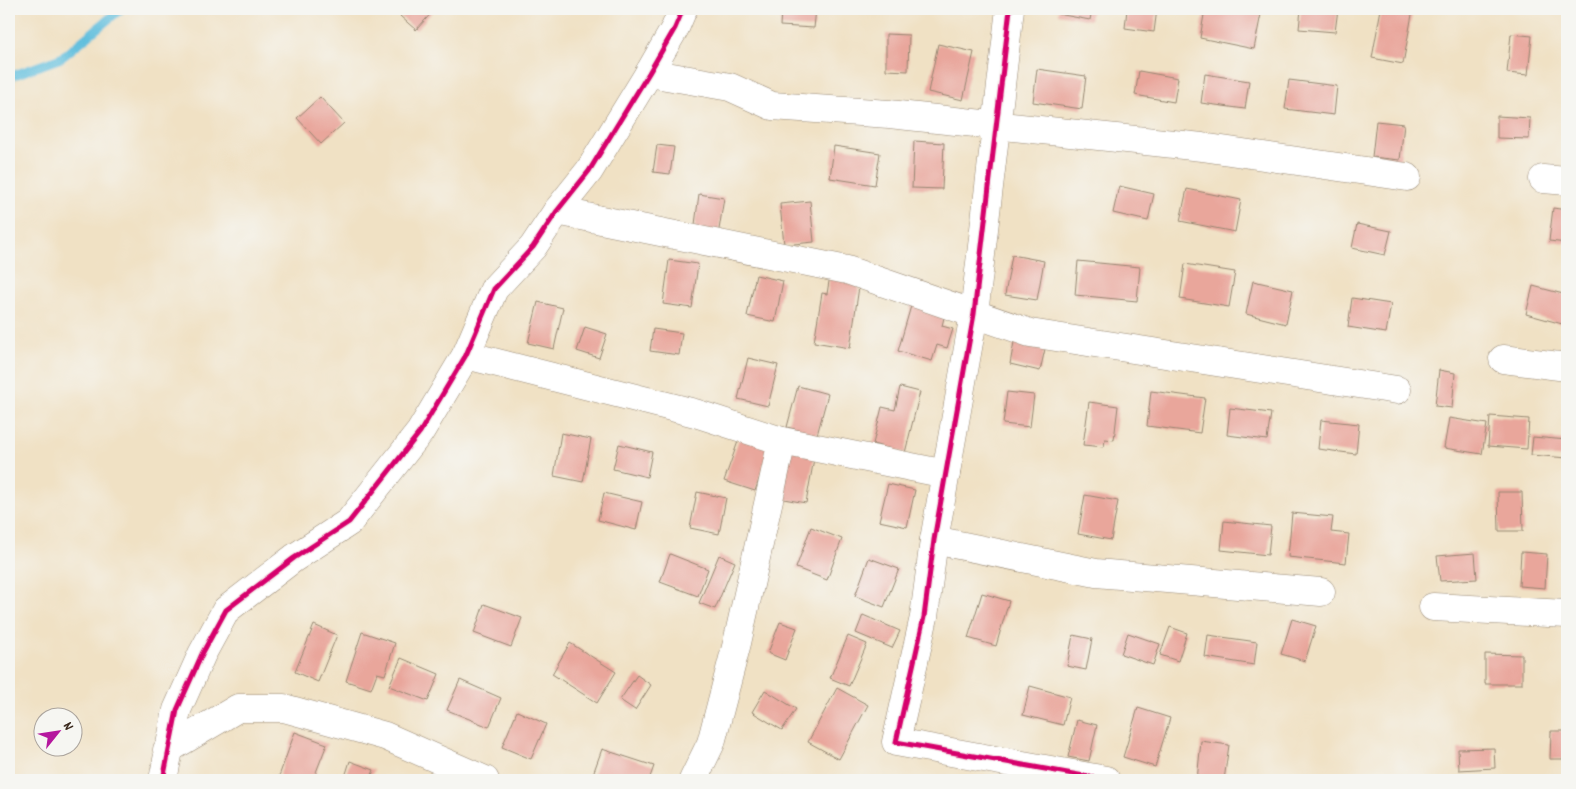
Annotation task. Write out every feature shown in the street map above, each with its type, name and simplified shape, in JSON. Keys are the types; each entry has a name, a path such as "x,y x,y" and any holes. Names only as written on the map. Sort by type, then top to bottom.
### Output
{"street":[{"path":"163,780 167,750 177,710 202,654 226,610 294,558 349,522 420,432 466,355 494,289 533,247 557,211 589,171 649,73 675,28 683,9"},
{"path":"1010,9 998,124 974,314 934,540 924,617 896,742 1106,780"},
{"path":"649,73 730,87 772,106 998,124 1202,147 1407,177"},
{"path":"557,211 847,270 1030,333 1397,390"},
{"path":"466,355 695,413 782,441 946,474"},
{"path":"1503,359 1567,367"},
{"path":"693,780 711,743 738,643 782,441"},
{"path":"934,540 1096,573 1320,592"},
{"path":"1433,607 1567,614"},
{"path":"167,750 238,708 284,708 385,736 485,780"}],"building":[{"path":"407,9 435,9 416,30 400,16"},
{"path":"781,9 816,9 814,28 780,26"},
{"path":"1059,9 1092,9 1090,20 1058,14"},
{"path":"1127,9 1157,9 1154,32 1125,28"},
{"path":"1205,9 1262,9 1254,49 1200,38"},
{"path":"1301,9 1338,9 1335,32 1299,29"},
{"path":"1381,9 1413,9 1403,64 1372,58"},
{"path":"886,34 909,35 908,71 886,70"},
{"path":"1511,34 1532,36 1528,75 1507,73"},
{"path":"938,44 974,52 963,100 928,92"},
{"path":"1037,69 1086,76 1082,109 1033,102"},
{"path":"1139,71 1178,78 1174,102 1135,95"},
{"path":"1205,74 1249,81 1245,109 1201,103"},
{"path":"1289,80 1337,86 1334,115 1285,109"},
{"path":"320,97 344,123 321,144 297,118"},
{"path":"1497,116 1530,118 1529,139 1497,138"},
{"path":"1376,121 1404,124 1400,160 1372,157"},
{"path":"914,141 944,143 942,189 912,188"},
{"path":"657,145 674,147 670,174 653,172"},
{"path":"834,146 880,153 875,185 830,178"},
{"path":"1119,186 1154,194 1148,221 1113,213"},
{"path":"1187,189 1241,200 1235,232 1180,221"},
{"path":"699,194 724,198 718,236 694,232"},
{"path":"810,201 814,242 784,245 780,204"},
{"path":"1553,208 1567,210 1567,243 1549,241"},
{"path":"1357,224 1391,231 1385,255 1352,248"},
{"path":"1012,255 1044,261 1037,300 1005,295"},
{"path":"669,260 698,264 692,308 663,304"},
{"path":"1078,261 1140,267 1137,301 1075,295"},
{"path":"1185,264 1235,272 1229,307 1180,299"},
{"path":"756,275 783,281 775,322 747,316"},
{"path":"830,275 860,280 850,348 814,342 822,293 827,294"},
{"path":"1253,281 1293,290 1286,324 1246,314"},
{"path":"1533,286 1567,295 1566,325 1526,314"},
{"path":"1352,298 1391,304 1386,333 1348,327"},
{"path":"913,299 946,309 942,326 953,329 947,348 937,345 932,361 898,351"},
{"path":"538,302 563,308 554,349 528,343"},
{"path":"585,327 607,334 599,358 577,351"},
{"path":"653,329 682,333 679,355 650,351"},
{"path":"1014,342 1045,349 1040,371 1010,364"},
{"path":"748,358 778,365 768,406 738,399"},
{"path":"1439,370 1455,373 1452,408 1435,406"},
{"path":"798,386 828,394 817,435 787,427"},
{"path":"900,387 920,392 905,453 873,444 882,407 895,410"},
{"path":"1151,391 1205,398 1200,433 1147,426"},
{"path":"1007,392 1034,395 1030,427 1003,424"},
{"path":"1089,402 1118,406 1114,440 1105,439 1104,447 1083,445"},
{"path":"1230,408 1271,413 1267,440 1227,435"},
{"path":"1490,416 1529,419 1527,449 1488,446"},
{"path":"1449,418 1487,424 1482,454 1444,448"},
{"path":"1321,420 1359,424 1356,454 1318,449"},
{"path":"561,433 591,439 583,482 554,476"},
{"path":"741,433 771,444 755,491 724,481"},
{"path":"1533,437 1567,440 1567,458 1531,455"},
{"path":"619,444 652,452 647,477 613,469"},
{"path":"788,448 815,453 806,503 778,498"},
{"path":"888,484 915,490 907,527 879,521"},
{"path":"697,492 726,498 719,534 690,528"},
{"path":"1498,492 1522,492 1523,531 1499,531"},
{"path":"604,493 642,502 636,530 598,520"},
{"path":"1085,495 1118,501 1111,540 1078,534"},
{"path":"1292,513 1333,517 1331,532 1349,534 1346,563 1288,557"},
{"path":"1224,521 1271,526 1268,555 1221,550"},
{"path":"811,527 842,539 827,580 796,568"},
{"path":"1521,552 1547,554 1545,588 1519,586"},
{"path":"1475,553 1477,579 1440,581 1437,556"},
{"path":"670,554 708,569 698,596 660,582"},
{"path":"719,555 735,562 715,609 699,603"},
{"path":"869,558 899,569 884,607 855,596"},
{"path":"982,593 1009,601 996,646 968,638"},
{"path":"484,604 522,618 511,647 474,633"},
{"path":"863,615 900,631 892,648 856,633"},
{"path":"1292,619 1316,626 1305,661 1281,654"},
{"path":"780,622 797,628 785,660 768,653"},
{"path":"314,625 337,635 318,682 295,672"},
{"path":"1170,627 1187,633 1178,661 1160,655"},
{"path":"362,632 395,643 385,675 377,673 371,689 346,681"},
{"path":"1128,633 1160,644 1153,665 1121,654"},
{"path":"1073,635 1092,639 1086,670 1067,666"},
{"path":"1208,635 1257,642 1254,665 1205,657"},
{"path":"848,636 867,644 849,686 830,678"},
{"path":"570,643 616,672 597,703 552,674"},
{"path":"1485,654 1522,655 1522,684 1485,684"},
{"path":"401,658 439,674 428,701 389,686"},
{"path":"637,675 651,685 635,710 620,700"},
{"path":"460,680 501,698 489,727 447,710"},
{"path":"1030,686 1070,697 1063,725 1023,715"},
{"path":"837,688 868,705 839,759 808,742"},
{"path":"765,690 796,709 782,730 752,712"},
{"path":"1138,708 1170,718 1155,767 1123,757"},
{"path":"517,711 546,724 531,759 502,747"},
{"path":"1077,720 1097,725 1089,761 1068,757"},
{"path":"1551,731 1567,731 1567,759 1550,759"},
{"path":"295,732 327,744 313,780 278,779"},
{"path":"1201,741 1229,745 1224,780 1197,780"},
{"path":"1494,748 1495,768 1459,770 1458,749"},
{"path":"602,749 654,766 649,780 612,780 593,774"},
{"path":"350,761 374,770 370,780 344,780"}],"waterway":[{"path":"9,77 61,58 121,9"}],"cycle path":[{"path":"163,780 177,710 202,654 226,610 294,558 349,522 420,432 466,355 494,289 533,247 557,211 589,171 649,73 675,28 683,9"},
{"path":"1010,9 974,314 934,540 924,617 896,742 1106,780"}]}
